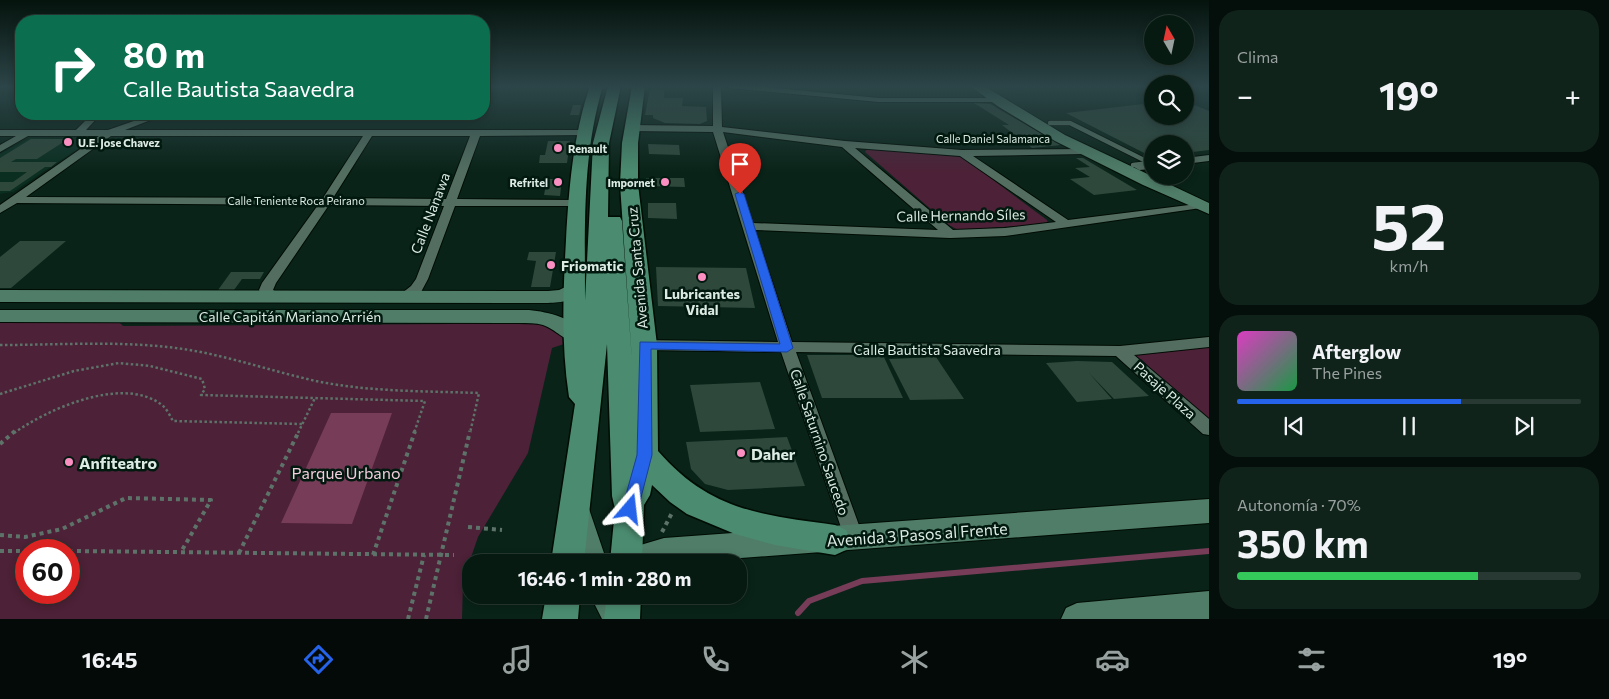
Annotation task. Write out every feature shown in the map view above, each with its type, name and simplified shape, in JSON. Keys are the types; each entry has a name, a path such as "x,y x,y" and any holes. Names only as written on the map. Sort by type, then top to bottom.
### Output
{"main road":[{"path":"586,417 575,358 574,290 577,203 583,133 589,115"},
{"path":"568,554 595,354 601,143 608,115"},
{"name":"Avenida Santa Cruz","path":"616,115 613,143 612,219 625,428 627,496 630,509"},
{"name":"Avenida Santa Cruz","path":"627,554 630,509 644,455 645,345 629,184 634,115"},
{"path":"1028,115 1084,151 1206,205"},
{"path":"1043,124 1144,165"},
{"path":"577,203 600,180"},
{"path":"612,219 629,184"},
{"path":"1173,185 1206,205"},
{"name":"Calle Capitán Mariano Arrién","path":"0,316 499,307 564,296 574,290"},
{"name":"Calle Capitán Mariano Arrién","path":"0,296 404,297 499,307 546,318 563,325 575,336"},
{"path":"625,428 644,455 682,494 716,513 782,532 844,540"},
{"path":"575,499 590,554"},
{"name":"Avenida 3 Pasos al Frente","path":"654,554 664,551 844,540 1209,511"},
{"path":"560,619 562,604"},
{"path":"566,619 574,604"},
{"path":"611,604 621,619"},
{"path":"621,619 623,604"},
{"path":"1093,618 1155,615 1209,606"}],"street":[{"name":"Calle Saturnino Saucedo","path":"717,115 718,129 787,348 844,540"},
{"path":"78,133 91,120"},
{"path":"0,210 109,133 145,120"},
{"name":"Calle Daniel Salamanca","path":"632,128 718,129 845,144 962,153 1084,151"},
{"path":"0,133 583,133"},
{"path":"0,149 26,133"},
{"path":"275,296 269,295 266,290 269,283 327,200 369,133"},
{"name":"Calle Nanawa","path":"404,297 411,294 419,284 476,133"},
{"path":"845,144 950,234"},
{"path":"962,153 1067,224"},
{"path":"1194,160 1209,158"},
{"name":"Calle Teniente Roca Peirano","path":"14,200 327,200 451,203 577,203"},
{"name":"Calle Hernando Síles","path":"749,226 950,234 1005,232 1206,205"},
{"name":"Calle Bautista Saavedra","path":"645,345 1120,351 1209,342"},
{"name":"Pasaje Plaza","path":"1120,351 1209,429"}],"path":[{"path":"0,345 128,344 169,347 256,364 316,381 368,388 479,393 426,619"},
{"path":"0,394 86,369 119,363 146,366 202,379 205,389 202,395 425,401 372,554"},
{"path":"0,444 8,436 65,405 96,396 121,393 143,396 163,406 173,421 302,424"},
{"path":"239,553 316,398"},
{"path":"0,535 25,537 62,528 126,498 211,500 180,552"},
{"path":"468,527 502,530"},
{"path":"0,551 15,551"},
{"path":"80,551 454,555"},
{"path":"408,619 424,555"}],"shaded area":[{"path":"30,138 91,140 13,192 0,194 0,154"},
{"path":"331,413 392,413 352,524 281,523"}],"green space":[{"path":"867,149 961,156 1047,220 1048,224 958,230 949,225 865,152"},
{"name":"Parque Urbano","path":"470,319 541,321 564,335 564,344 552,348 528,453 478,537 472,554 462,554 462,619 0,619 0,322 118,321 123,326 450,324"},
{"path":"1209,346 1209,423 1132,354"}],"building":[{"path":"645,115 707,115 707,121 700,124 665,123 653,118 653,115"},
{"path":"993,115 1009,115 1061,145 1032,148 1002,125 1009,125"},
{"path":"1070,115 1144,115 1144,125 1194,125 1194,115 1209,115 1209,150 1194,152 1194,135 1144,135 1144,153"},
{"path":"31,139 68,139 37,159 16,159 11,162 57,162 51,167 45,167 10,191 0,191 0,182 13,182 27,172 0,172 0,158"},
{"path":"548,141 570,141 567,163 539,163 540,155 545,155"},
{"path":"648,144 679,145 680,155 649,154"},
{"path":"1076,158 1083,158 1137,190 1094,195 1070,179 1090,177 1075,168 1090,167"},
{"name":"Impornet","path":"646,178 684,178 685,187 646,186"},
{"path":"547,179 562,179 560,196 544,195"},
{"path":"648,203 676,203 677,219 648,218"},
{"path":"20,241 66,241 11,288 0,288 0,257"},
{"path":"529,252 556,252 550,287 531,287 536,261 527,260"},
{"path":"656,267 746,268 755,308 658,306"},
{"path":"231,272 264,272 260,279 242,279 234,290 218,290"},
{"path":"807,355 883,355 903,398 822,398"},
{"path":"936,357 964,399 910,400 889,359"},
{"path":"1077,361 1112,362 1149,396 1114,399 1089,373 1112,399 1077,402 1046,363"},
{"path":"760,382 775,429 700,432 690,385"},
{"name":"Daher","path":"787,437 805,486 728,490 705,484 691,469 686,442"}],"waterway":[{"path":"798,613 809,601 862,581 1209,551"}],"place":[{"name":"U.E. Jose Chavez","path":"68,142"},
{"name":"Renault","path":"558,148"},
{"name":"Refritel","path":"558,182"},
{"name":"Impornet","path":"665,182"},
{"name":"Friomatic","path":"551,265"},
{"name":"Lubricantes Vidal","path":"702,277"},
{"name":"Daher","path":"741,453"},
{"name":"Anfiteatro","path":"69,462"}],"route":[{"path":"630,509 644,455 645,345 787,348 740,194"}]}
